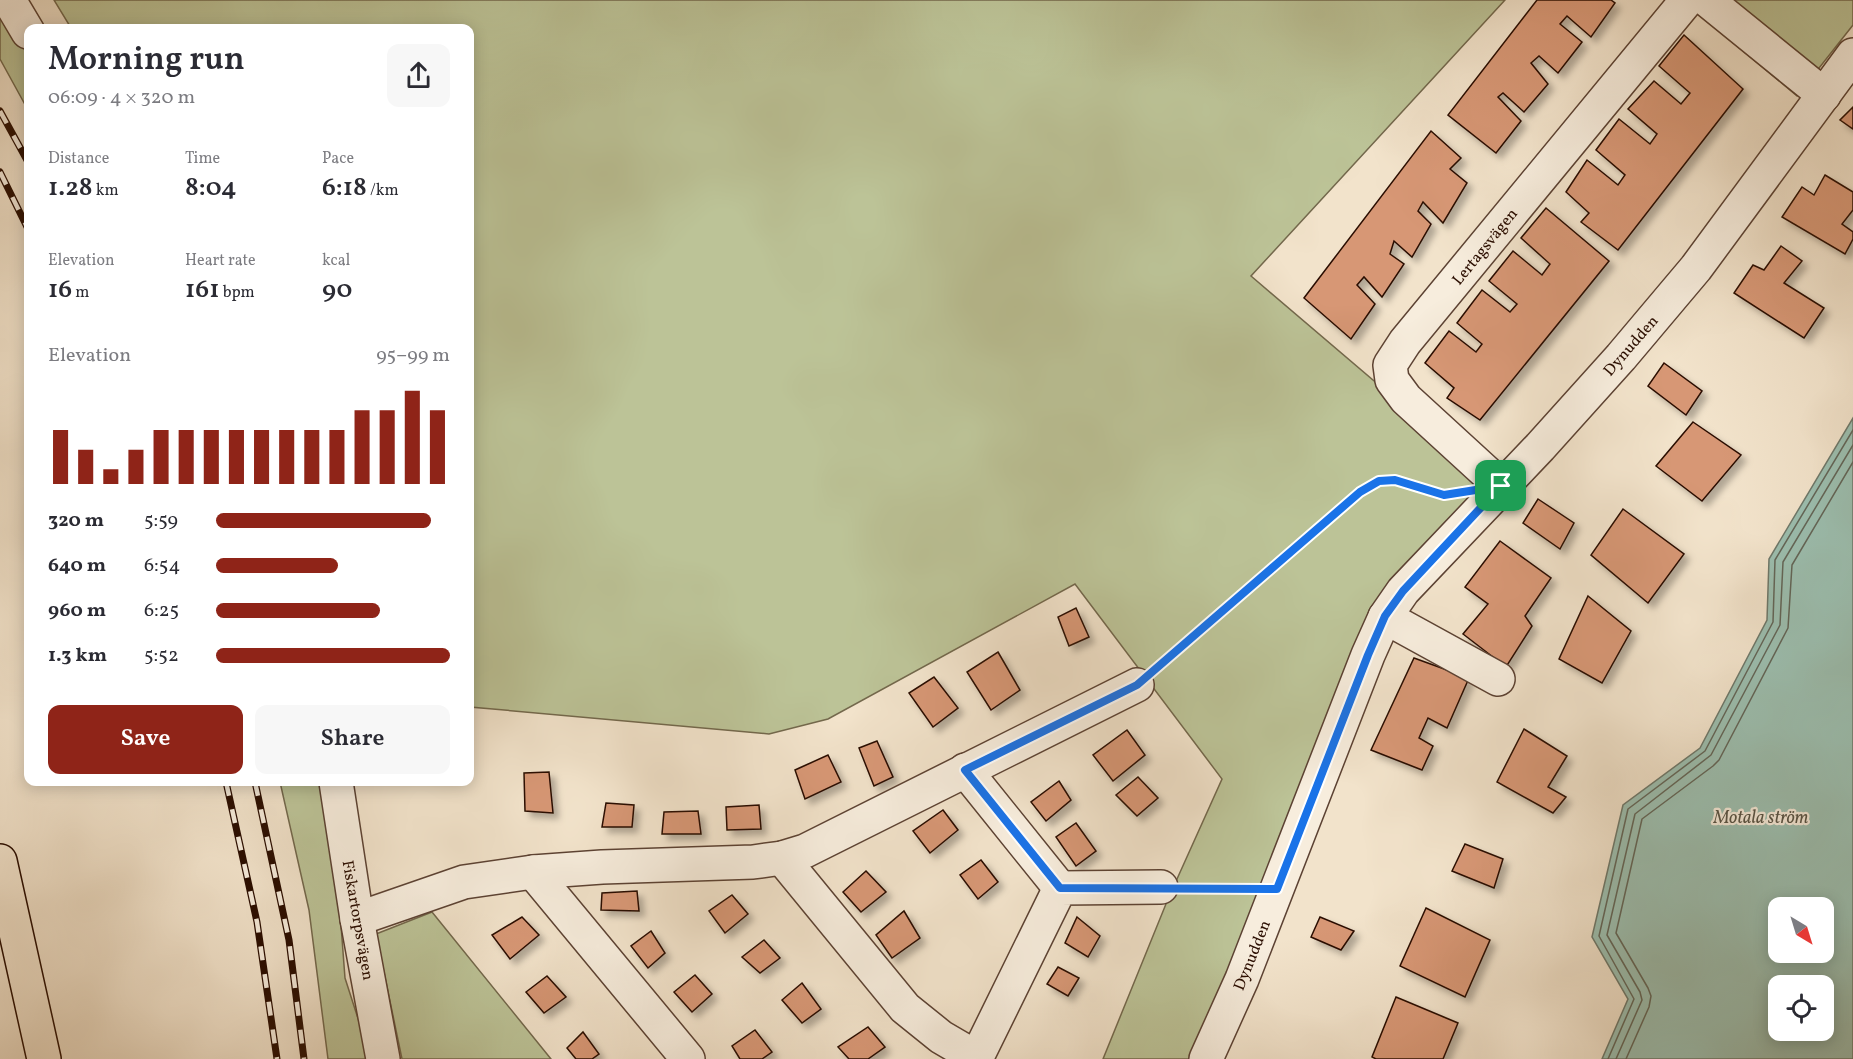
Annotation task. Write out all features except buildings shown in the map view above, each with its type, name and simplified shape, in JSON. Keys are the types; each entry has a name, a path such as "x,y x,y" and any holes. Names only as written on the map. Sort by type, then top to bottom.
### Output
{"highway":[{"path":"0,861 44,1059"}],"street":[{"path":"9,0 24,25"},
{"name":"Lertagsvägen","path":"1501,486 1406,399 1392,380 1390,365 1405,342 1687,0"},
{"path":"1707,0 1824,95"},
{"name":"Dynudden","path":"1206,1059 1242,979 1385,616 1403,591 1540,447 1621,357 1696,268 1853,55"},
{"path":"1385,616 1498,679"},
{"path":"357,919 464,882 533,872 602,867 753,862 782,858 805,850 1137,685"},
{"path":"965,770 1060,888"},
{"name":"Fiskartorpsvägen","path":"337,786 357,919 383,1059"},
{"path":"782,858 905,1008 940,1037 977,1059 1060,888"},
{"path":"533,872 688,1059"},
{"path":"1060,888 1161,887"}],"path":[{"path":"1137,685 1360,492 1379,481 1395,480 1444,495 1501,486"},
{"path":"1161,887 1277,889"}],"shaded area":[{"path":"54,0 1505,0 1251,276 1495,484 1381,613 1206,1059 1103,1059 1168,899 1222,779 1075,584 828,719 769,734 474,707 474,24 69,24"},
{"path":"1682,0 1853,0 1853,25 1797,96"},
{"path":"0,6 24,47 24,103 0,59"},
{"path":"281,786 323,786 336,859 345,978 371,1059 328,1059 309,910"},
{"path":"432,912 551,1059 402,1059 376,934"}],"water":[{"name":"Motala ström","path":"1853,418 1853,1059 1602,1059 1628,999 1592,937 1623,805 1700,748 1767,620 1769,559"}],"railway":[{"path":"0,111 24,155"},
{"path":"0,172 24,221"},
{"path":"227,786 257,922 277,1059"},
{"path":"256,786 289,940 304,1059"}],"route":[{"path":"1395,480 1444,495 1501,486 1403,591 1385,616 1277,889 1060,888 965,770 1137,685 1360,492 1379,481 1395,480"}]}
